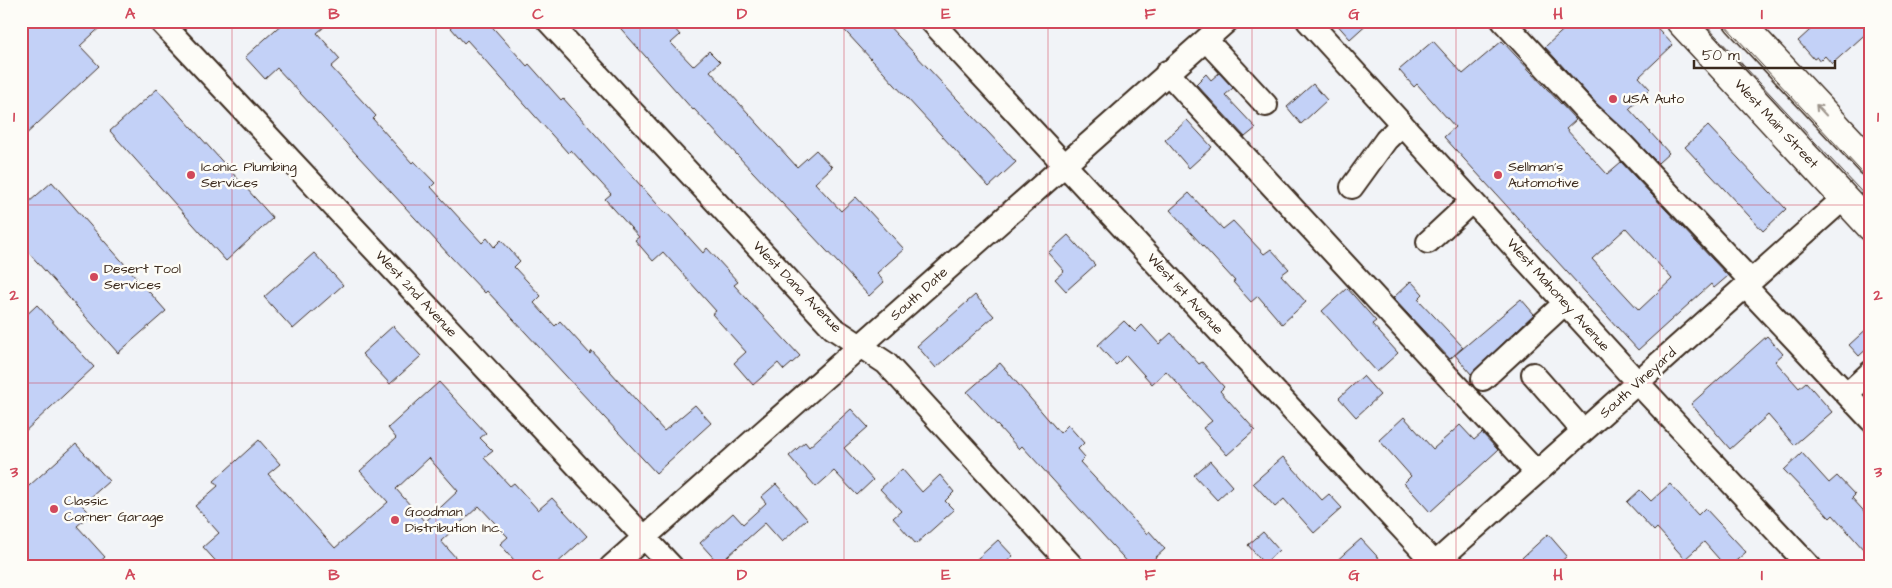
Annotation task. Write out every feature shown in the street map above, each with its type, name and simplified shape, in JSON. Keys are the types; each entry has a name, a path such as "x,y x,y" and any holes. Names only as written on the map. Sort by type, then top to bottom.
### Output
{"main road":[{"name":"West Main Street","path":"1680,21 1871,228"},
{"path":"1738,21 1871,164"}],"street":[{"name":"West 2nd Avenue","path":"160,21 672,567"},
{"name":"West Dana Avenue","path":"548,21 833,328 859,347 886,363 1073,567"},
{"name":"West 1st Avenue","path":"931,21 1435,566"},
{"name":"South Date","path":"611,567 1065,165 1167,72 1227,21"},
{"name":"West Mahoney Avenue","path":"1308,21 1638,383 1810,567"},
{"path":"1503,21 1587,112 1622,144 1847,394 1870,417"},
{"path":"1206,40 1266,105"},
{"path":"1167,72 1536,472"},
{"path":"1352,187 1386,140 1402,124"},
{"name":"South Vineyard","path":"1435,566 1536,472 1844,198"},
{"path":"1428,242 1472,201"},
{"path":"1483,379 1565,303"},
{"path":"1847,394 1871,372"},
{"path":"1533,374 1583,431"}],"building":[{"path":"21,21 107,21 80,46 99,66 21,139"},
{"path":"285,21 331,21 317,33 340,59 331,67 376,116 373,119 412,163 414,161 435,183 431,187 482,243 487,238 494,247 501,240 520,261 514,267 541,296 534,303 555,326 560,321 590,354 592,351 664,431 695,405 711,423 656,473 487,291 485,293 450,256 277,68 265,79 245,57"},
{"path":"445,21 487,21 527,66 529,64 561,100 563,98 703,253 707,248 738,282 734,285 800,356 784,370 778,363 753,385 734,363 746,352 712,314 716,311 663,252 653,261 635,240 639,237 605,199 611,194 571,150 568,153 467,40 464,43"},
{"path":"614,21 668,21 680,35 671,43 693,66 709,51 720,62 710,71 797,167 816,150 832,167 815,183 841,211 856,197 904,249 877,273 884,282 869,296 693,110"},
{"path":"836,21 884,21 1016,162 989,187"},
{"path":"1334,21 1370,21 1350,39"},
{"name":"USA Auto","path":"1573,21 1651,21 1673,45 1639,77 1650,89 1629,109 1669,153 1658,163 1596,103 1545,47"},
{"path":"1820,21 1871,21 1871,29 1832,64 1825,56 1820,61 1817,57 1814,59 1798,41"},
{"path":"1433,41 1463,74 1502,41 1576,120 1566,129 1607,174 1621,162 1728,276 1714,288 1711,284 1638,350 1444,137 1455,127 1417,84 1414,87 1399,70","holes":["1626,228 1672,279 1639,310 1592,259"]},
{"path":"1219,73 1233,88 1225,95 1256,128 1245,137 1196,84 1206,74 1211,80"},
{"path":"1313,84 1327,100 1301,124 1287,107"},
{"name":"Iconic Plumbing Services","path":"157,89 273,218 226,261 110,131"},
{"path":"1187,120 1212,147 1189,168 1165,140"},
{"path":"1708,126 1786,209 1763,231 1685,147"},
{"name":"Desert Tool Services","path":"52,182 166,311 118,353 21,244 21,209"},
{"path":"1189,193 1223,229 1233,221 1264,254 1271,249 1289,269 1281,275 1306,302 1282,324 1258,296 1251,302 1233,282 1235,281 1170,210"},
{"path":"1068,235 1095,265 1066,291 1055,279 1064,271 1048,253"},
{"path":"314,253 343,285 293,329 264,297"},
{"path":"1411,281 1423,294 1418,299 1463,347 1450,359 1393,298"},
{"path":"1347,288 1376,321 1372,324 1398,353 1377,372 1322,311"},
{"path":"975,295 994,316 936,368 917,346"},
{"path":"1521,299 1534,314 1471,374 1455,355"},
{"path":"37,305 94,367 21,435 21,320"},
{"path":"1124,321 1135,332 1142,325 1159,344 1171,333 1199,364 1202,362 1224,387 1220,391 1255,430 1227,455 1203,428 1212,421 1166,371 1152,384 1126,355 1116,365 1098,345"},
{"path":"1871,325 1871,345 1859,356 1849,345"},
{"path":"393,326 421,356 390,384 362,354"},
{"path":"1767,336 1783,354 1775,361 1799,388 1806,382 1832,412 1794,445 1768,415 1730,449 1691,404"},
{"path":"1000,363 1060,433 1068,425 1084,443 1078,449 1085,457 1080,462 1147,534 1149,531 1165,549 1145,567 1132,567 1022,446 1019,449 967,392"},
{"path":"1363,376 1380,395 1356,417 1339,398"},
{"path":"439,382 486,433 480,438 493,451 484,458 510,486 514,483 538,510 552,498 587,536 553,567 520,567 500,544 508,537 479,506 441,541 464,567 221,567 203,547 219,533 195,506 218,486 214,481 259,440 280,464 268,474 335,548 388,502 360,471 396,438 388,428","holes":["429,458 458,491 425,522 396,489"]},
{"path":"851,409 868,427 844,448 873,480 857,495 834,471 816,487 789,456 805,442 809,447"},
{"path":"1404,417 1433,449 1460,425 1474,440 1482,433 1498,450 1430,512 1404,483 1411,476 1379,440"},
{"name":"Classic Corner Garage","path":"76,444 109,481 82,505 91,514 77,526 105,557 94,567 21,567 21,493"},
{"path":"1802,453 1829,483 1837,476 1855,495 1852,498 1871,519 1871,558 1833,515 1830,518 1784,470"},
{"path":"1283,457 1322,500 1329,494 1342,508 1314,533 1284,499 1275,507 1253,483"},
{"path":"1210,461 1232,486 1217,500 1194,475"},
{"path":"902,469 922,492 940,475 954,492 945,501 954,510 916,544 893,518 901,511 880,489"},
{"path":"776,484 807,519 782,542 765,523 719,564 700,543 733,513 743,524 766,503 761,497"},
{"path":"1670,484 1698,515 1705,508 1746,552 1729,567 1726,567 1704,542 1685,559 1657,528 1654,531 1627,502 1640,490 1651,501"},
{"path":"1263,532 1279,550 1264,564 1248,545"},
{"path":"1548,534 1567,556 1555,567 1512,567"},
{"path":"1361,539 1387,567 1330,567 1345,553"},
{"path":"998,540 1013,556 1001,567 968,567"}],"tram line":[{"path":"1702,21 1871,202"},
{"path":"1721,21 1871,182"}],"place":[{"name":"USA Auto","path":"1613,99"},
{"name":"Iconic Plumbing Services","path":"191,175"},
{"name":"Sellman's Automotive","path":"1498,175"},
{"name":"Desert Tool Services","path":"94,277"},
{"name":"Classic Corner Garage","path":"54,509"},
{"name":"Goodman Distribution Inc.","path":"395,520"}]}
